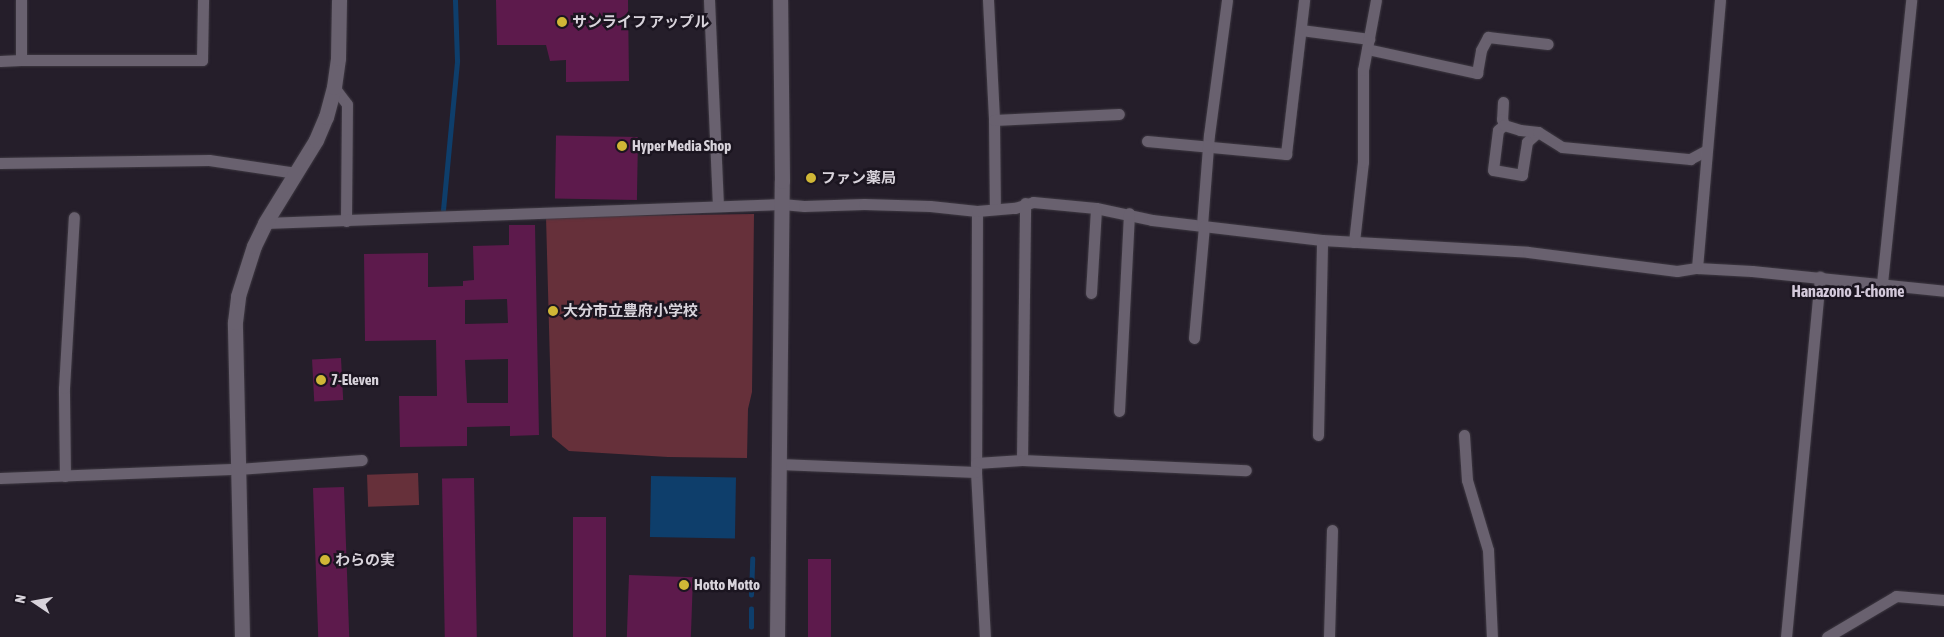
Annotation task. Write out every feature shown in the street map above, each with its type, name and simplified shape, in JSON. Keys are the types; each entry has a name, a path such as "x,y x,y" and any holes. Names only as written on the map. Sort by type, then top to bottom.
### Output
{"street":[{"path":"21,0 21,60"},
{"path":"0,60 202,60 203,0"},
{"path":"242,637 235,322 245,274 265,223 316,140 334,87 339,49 339,0"},
{"path":"709,0 718,206"},
{"path":"777,637 782,204 780,0"},
{"path":"988,0 994,120 995,209"},
{"path":"1194,338 1209,148 1227,0"},
{"path":"1147,141 1286,154 1304,0"},
{"path":"1354,242 1363,162 1362,86 1376,0"},
{"path":"1697,268 1720,0"},
{"path":"1882,283 1911,0"},
{"path":"1301,30 1368,44 1477,73 1482,50 1488,37 1548,44"},
{"path":"334,87 347,104 346,221"},
{"path":"1503,102 1502,119 1504,124"},
{"path":"994,120 1119,114"},
{"path":"1504,124 1520,130 1538,132 1562,147 1690,159 1707,150"},
{"path":"1504,124 1498,130 1493,170 1522,175 1527,142 1538,132"},
{"path":"0,163 210,160 296,173"},
{"path":"265,223 782,204 804,206 864,204 977,210 1015,208 1025,203 1096,208 1129,213 1152,220 1322,240 1528,252 1677,271 1697,268 1882,283 1944,291"},
{"path":"1022,460 1025,203"},
{"path":"1091,293 1096,208"},
{"path":"977,210 976,468 985,637"},
{"path":"1119,411 1129,213"},
{"path":"65,476 64,388 74,217"},
{"path":"1318,435 1322,240"},
{"path":"1786,637 1820,278"},
{"path":"1464,435 1467,480 1488,550 1492,637"},
{"path":"0,478 238,469 362,460"},
{"path":"779,464 976,468 1022,460 1246,470"},
{"path":"1329,637 1332,530"},
{"path":"1827,637 1896,596 1944,600"}],"shaded area":[{"path":"754,214 752,392 748,409 747,458 668,457 569,451 552,437 546,217"},
{"path":"418,473 419,505 368,507 367,475"}],"water":[{"path":"651,476 736,477 735,538 650,537"}],"building":[{"name":"サンライフ アップル","path":"496,0 628,0 629,81 566,82 566,60 550,61 546,45 497,45"},
{"path":"556,136 638,137 637,200 555,199"},
{"path":"509,225 535,225 539,435 510,436 510,426 467,427 467,446 400,447 399,396 437,396 436,340 365,341 364,254 428,253 428,287 463,286 463,281 474,280 473,246 509,245","holes":["507,299 508,323 465,324 465,300","508,359 508,403 467,403 465,360"]},
{"path":"341,358 343,400 314,401 312,360"},
{"path":"474,478 477,637 445,637 442,479"},
{"path":"344,487 349,637 318,637 313,488"},
{"path":"573,517 606,517 606,637 573,637"},
{"path":"808,559 831,559 831,637 808,637"},
{"path":"629,575 693,577 691,637 627,637"}],"waterway":[{"path":"443,210 457,61 455,0"},
{"path":"751,595 752,559"},
{"path":"751,609 751,627"}],"place":[{"name":"サンライフ アップル","path":"562,22"},
{"name":"Hyper Media Shop","path":"622,146"},
{"name":"ファン薬局","path":"811,178"},
{"name":"大分市立豊府小学校","path":"553,311"},
{"name":"7-Eleven","path":"321,380"},
{"name":"わらの実","path":"325,560"},
{"name":"Hotto Motto","path":"684,585"}],"district":[{"name":"Hanazono 1-chome","path":"1848,291"}]}
